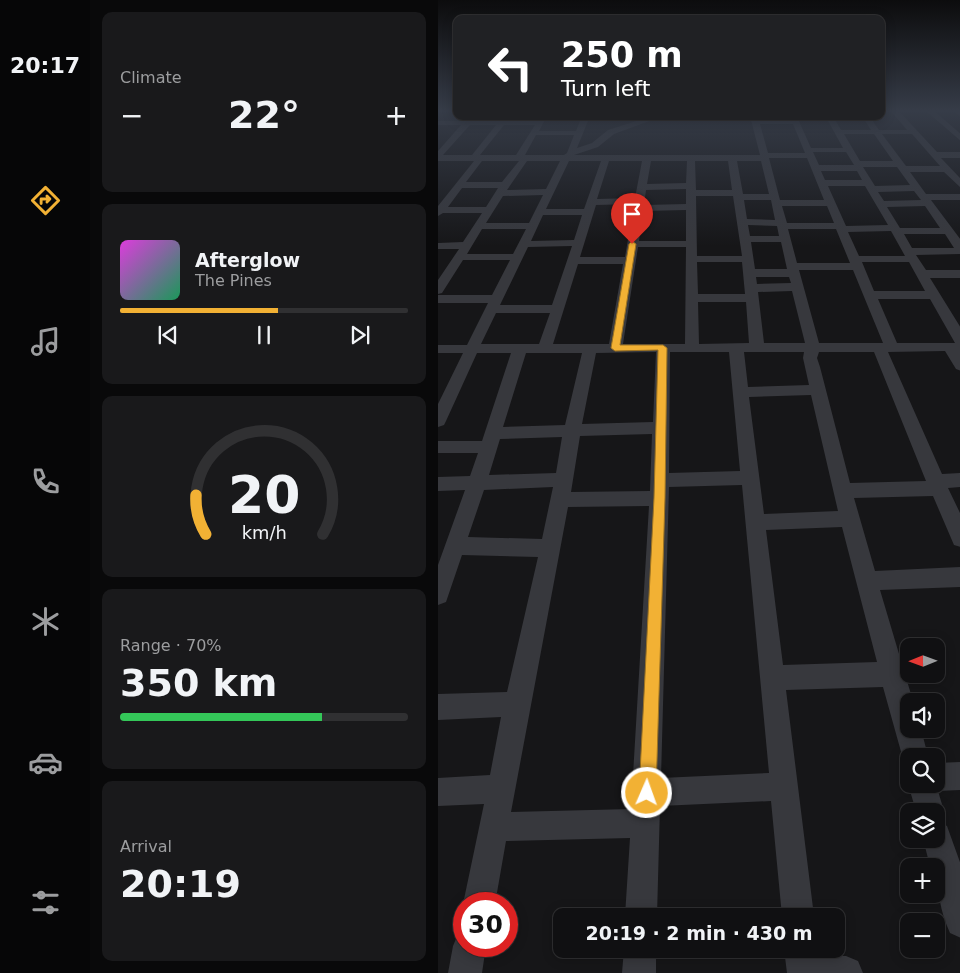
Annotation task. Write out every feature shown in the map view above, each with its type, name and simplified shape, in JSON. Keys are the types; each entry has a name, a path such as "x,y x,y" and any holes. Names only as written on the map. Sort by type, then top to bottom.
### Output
{"street":[{"path":"438,157 732,158 773,155"},
{"path":"811,155 836,220 870,295 886,347 937,485 960,539"},
{"path":"848,155 901,166 946,169"},
{"path":"816,168 852,156 876,155"},
{"path":"748,273 793,270 960,250 893,155"},
{"path":"935,155 960,185"},
{"path":"438,422 549,192 569,156"},
{"path":"852,156 933,295 957,345 960,366"},
{"path":"545,348 606,157"},
{"path":"615,348 647,157"},
{"path":"764,157 775,200 783,219 785,239 813,347 810,358 812,367 850,519 913,748"},
{"path":"439,212 477,158"},
{"path":"438,290 522,158"},
{"path":"691,158 692,347"},
{"path":"732,158 748,259 750,293 740,392 797,908"},
{"path":"822,184 916,188"},
{"path":"643,187 691,190 775,200 830,203"},
{"path":"438,192 457,188 549,192"},
{"path":"881,204 960,197"},
{"path":"540,212 639,205 691,207"},
{"path":"439,212 489,210"},
{"path":"742,222 783,219 836,220 889,217"},
{"path":"836,220 895,230 960,229"},
{"path":"479,226 533,226"},
{"path":"745,239 785,239"},
{"path":"524,244 579,243"},
{"path":"632,244 690,244"},
{"path":"438,246 466,245"},
{"path":"459,257 517,257"},
{"path":"692,259 748,259"},
{"path":"574,261 629,260"},
{"path":"920,274 960,274"},
{"path":"692,298 797,287"},
{"path":"870,295 933,295"},
{"path":"438,299 557,309"},
{"path":"438,349 957,345"},
{"path":"438,594 477,483 520,348"},
{"path":"481,892 517,704 590,348"},
{"path":"641,908 660,489 663,348"},
{"path":"740,392 818,390"},
{"path":"438,447 572,431 661,428"},
{"path":"438,484 477,483 562,490 660,489 749,478"},
{"path":"843,491 937,485 960,480"},
{"path":"754,522 850,519"},
{"path":"455,546 550,548"},
{"path":"866,581 960,577"},
{"path":"772,678 892,674"},
{"path":"438,707 517,704"},
{"path":"945,777 960,776"},
{"path":"647,793 785,786"},
{"path":"438,792 502,789"},
{"path":"494,827 644,823"},
{"path":"940,848 960,922"},
{"path":"465,973 468,957"},
{"path":"639,973 640,958"},
{"path":"802,958 804,973 846,973"}],"route":[{"path":"632,244 615,348 663,348 647,793"}]}
